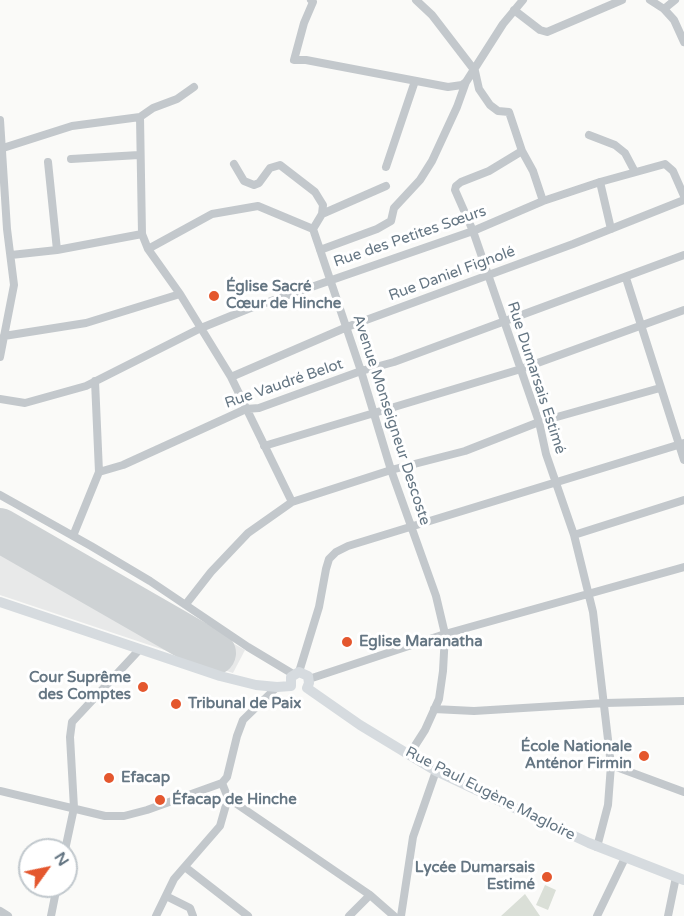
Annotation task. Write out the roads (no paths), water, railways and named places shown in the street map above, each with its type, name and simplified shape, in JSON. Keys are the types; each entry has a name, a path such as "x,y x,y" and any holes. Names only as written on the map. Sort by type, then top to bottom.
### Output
{"main road":[{"path":"0,602 256,685 277,687 294,677 300,691 308,683"},
{"name":"Rue Paul Eugène Magloire","path":"294,677 306,674 308,683 360,725 436,771 597,847 680,879"}],"street":[{"path":"313,0 294,60 306,60 448,87 462,85 466,82"},
{"path":"416,0 432,15 475,70 479,89 490,105 498,111 509,112 543,201"},
{"path":"320,250 377,229 391,221 394,208 420,180 432,161 466,82 503,24 523,0"},
{"path":"514,10 540,30 547,32 622,0"},
{"path":"650,0 664,9 674,20 684,42"},
{"path":"664,9 675,0"},
{"path":"386,167 415,81"},
{"path":"2,148 72,126 140,117 153,108 177,99 194,87"},
{"path":"140,117 142,234 148,249 180,294 231,377 292,502"},
{"path":"0,120 4,228 11,256 14,285 0,357"},
{"path":"589,135 615,145 625,153 635,172"},
{"name":"Rue Dumarsais Estimé","path":"522,151 489,171 461,182 455,190 472,231 539,422 546,454 574,535 589,594 598,638 611,765 608,805 597,847"},
{"path":"70,159 139,155"},
{"path":"48,162 57,250"},
{"path":"148,249 212,214 258,206 312,229 322,214 323,205 320,197 280,165 270,168 254,186 244,181 234,164"},
{"name":"Rue des Petites Sœurs","path":"0,399 25,403 75,390 201,328 331,279 472,231 543,201 600,182 665,164 674,171 684,198"},
{"path":"600,182 611,229"},
{"path":"322,214 386,186"},
{"name":"Rue Daniel Fignolé","path":"231,377 347,327 611,229 684,198"},
{"name":"Avenue Monseigneur Descoste","path":"312,229 362,371 391,470 436,596 445,634 439,699 425,730 409,755"},
{"path":"0,261 11,256 142,234"},
{"name":"Rue Vaudré Belot","path":"99,472 123,465 246,409 259,408 505,323 684,255"},
{"path":"626,278 660,388 682,444 684,460"},
{"path":"4,336 86,323 180,294"},
{"path":"264,446 521,369 684,310"},
{"path":"73,536 99,472 95,381"},
{"path":"186,604 211,572 248,533 292,502 391,470 465,451 539,422 660,388"},
{"path":"0,495 186,604 294,677 319,608 329,559 334,554 348,546 682,444"},
{"path":"574,535 684,500"},
{"path":"308,683 445,634 684,567"},
{"path":"68,838 74,808 70,737 72,722 140,649"},
{"path":"0,791 105,816 124,816 222,783 227,777 243,720 277,687"},
{"path":"434,709 474,711 684,701"},
{"path":"611,765 684,792"},
{"path":"401,916 413,837 436,771"},
{"path":"222,783 228,798 370,895 394,916"},
{"path":"156,916 174,879 220,826 228,798"},
{"path":"597,916 625,858"},
{"path":"185,867 248,916"},
{"path":"668,916 680,879"},
{"path":"349,916 370,895"},
{"path":"166,896 190,908 193,916"},
{"path":"51,916 55,898"},
{"path":"0,911 8,916"}],"place":[{"name":"Église Sacré Cœur de Hinche","path":"214,296"},
{"name":"Eglise Maranatha","path":"347,642"},
{"name":"Cour Suprême des Comptes","path":"143,687"},
{"name":"Tribunal de Paix","path":"176,704"},
{"name":"École Nationale Anténor Firmin","path":"644,756"},
{"name":"Efacap","path":"109,778"},
{"name":"Éfacap de Hinche","path":"160,800"},
{"name":"Lycée Dumarsais Estimé","path":"547,877"}]}
